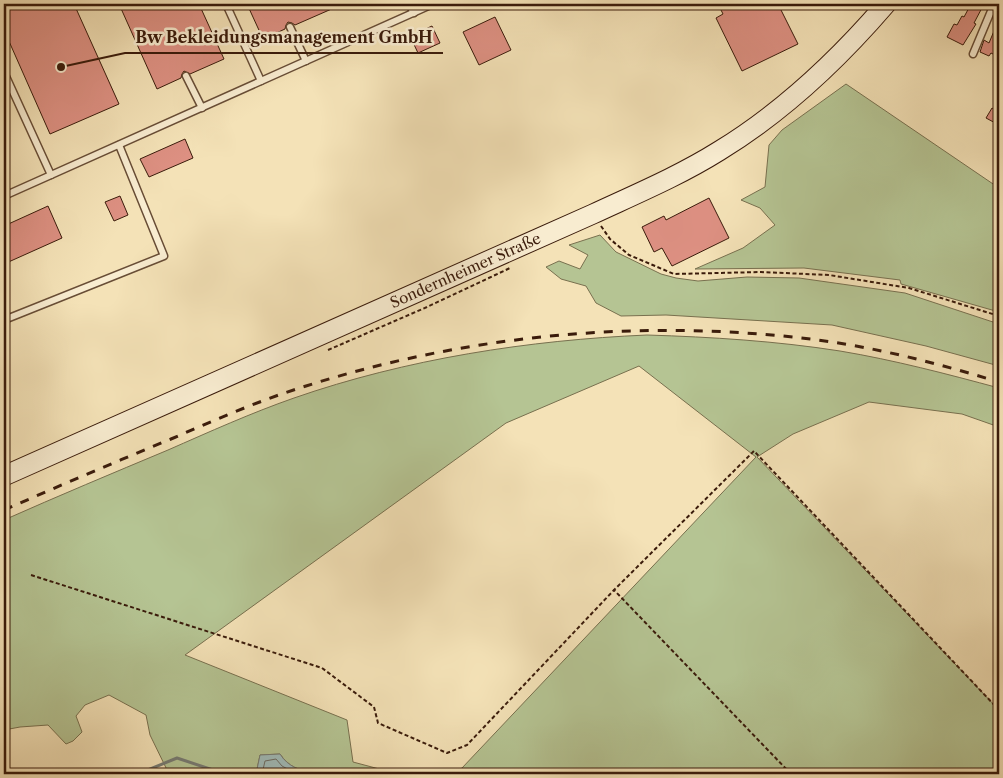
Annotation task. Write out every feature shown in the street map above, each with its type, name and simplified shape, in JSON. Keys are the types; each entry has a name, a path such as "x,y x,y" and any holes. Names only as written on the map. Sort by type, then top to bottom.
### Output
{"main road":[{"name":"Sondernheimer Straße","path":"4,476 487,262 681,173 753,129 793,99 846,48 886,4"}],"lane":[{"path":"226,4 261,81"},
{"path":"410,4 414,12"},
{"path":"4,196 433,4"},
{"path":"973,54 994,4"},
{"path":"290,27 306,61"},
{"path":"4,72 51,175"},
{"path":"186,76 202,108"},
{"path":"4,320 164,256 119,145"}],"path":[{"path":"598,222 610,240 630,255 674,274 761,272 830,275 909,288 999,316"},
{"path":"31,576 322,668 374,707 378,723 447,753 467,744 614,590 754,451 999,710"},
{"path":"614,590 791,774"}],"green space":[{"path":"846,84 999,188 999,312 901,284 900,280 804,268 695,269 743,248 775,225 760,208 741,200 765,187 769,145 782,130"},
{"path":"600,235 616,252 661,274 676,278 698,281 747,277 799,278 905,293 999,324 999,366 926,346 832,325 666,315 621,316 596,303 586,286 561,279 546,267 559,261 580,269 588,255 569,245"},
{"path":"647,335 744,340 840,351 900,363 999,388 999,427 962,414 869,402 793,434 757,457 999,710 999,774 451,774 462,768 756,457 639,366 506,423 185,655 347,720 353,762 398,774 312,773 294,767 280,754 260,755 256,774 169,774 150,735 146,715 109,695 85,705 76,716 82,732 73,741 66,744 48,725 4,730 4,520 246,416 336,384 424,362 468,354 558,341"}],"water":[{"path":"280,754 291,765 314,774 256,774 260,755"}],"building":[{"path":"4,4 74,4 119,104 50,134 4,30"},
{"path":"119,4 199,4 224,59 190,74 184,71 181,78 157,89"},
{"path":"247,4 343,4 295,25 288,22 285,29 263,39"},
{"path":"718,4 778,4 798,44 742,71 716,18 723,14"},
{"path":"971,4 984,4 974,23 976,24 963,45 947,37 954,24 957,25 962,16 964,17"},
{"path":"495,17 511,50 479,65 463,32"},
{"path":"999,19 999,57 991,53 989,56 980,52 984,40 989,43"},
{"path":"432,26 440,43 418,53 410,36"},
{"path":"992,108 999,112 999,125 986,118"},
{"path":"185,139 193,158 149,177 140,159"},
{"path":"120,196 128,215 114,221 105,202"},
{"path":"709,198 729,238 672,266 662,248 654,252 642,227 664,216 666,220"},
{"path":"48,206 62,238 4,264 4,226"}],"waterway":[{"path":"138,774 177,758 225,774"}],"railway":[{"path":"4,510 255,404 306,386 368,368 431,354 495,343 559,335 624,331 753,334 818,340 864,347 932,363 999,382"}],"place":[{"name":"Bw Bekleidungsmanagement GmbH","path":"61,67"}]}
